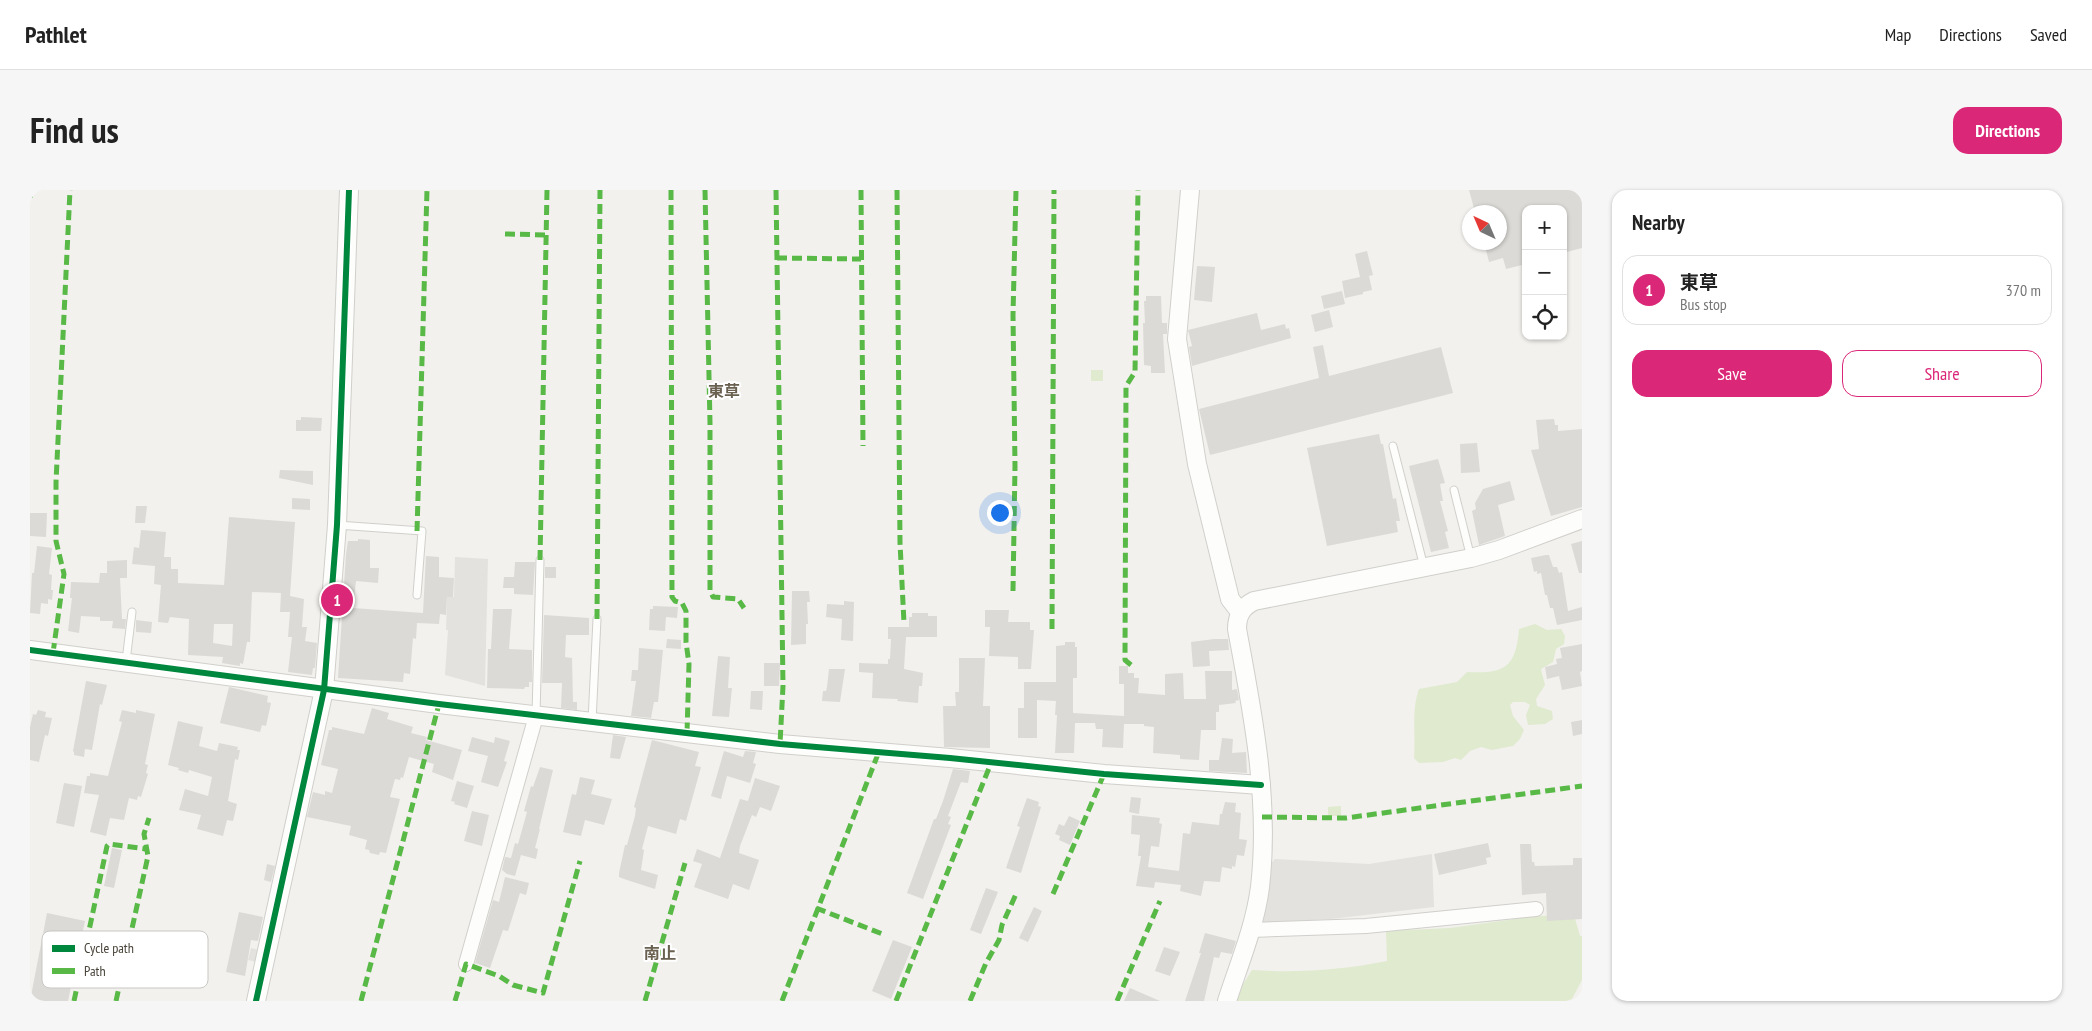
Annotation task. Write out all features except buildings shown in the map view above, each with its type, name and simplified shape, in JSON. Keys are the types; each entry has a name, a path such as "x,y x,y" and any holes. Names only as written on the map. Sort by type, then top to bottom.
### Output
{"street":[{"path":"256,1001 324,690 337,525 348,190"},
{"path":"1190,190 1177,339 1197,464 1230,599 1240,612"},
{"path":"1227,1001 1251,930 1260,888 1262,853 1261,785 1250,703 1237,630 1240,612 1245,606 1254,601 1471,558 1507,547 1582,519"},
{"path":"30,650 324,690 536,716 878,754 950,758 1104,774 1261,785"},
{"path":"466,964 536,716"},
{"path":"1251,930 1366,926 1536,909"}],"lane":[{"path":"1393,446 1424,567"},
{"path":"1454,490 1471,558"},
{"path":"337,525 422,531 417,595"},
{"path":"536,716 540,560"},
{"path":"126,663 132,612"},
{"path":"592,722 597,619"}],"green space":[{"path":"1091,370 1103,370 1103,381 1091,381"},
{"path":"1535,624 1547,630 1561,629 1565,636 1564,644 1556,649 1553,662 1541,669 1545,685 1536,699 1537,706 1552,711 1553,719 1545,724 1528,725 1526,715 1530,705 1525,702 1513,702 1510,705 1513,716 1524,730 1520,739 1513,746 1492,750 1481,747 1470,751 1461,760 1455,758 1443,762 1419,763 1414,758 1414,714 1419,689 1457,682 1467,672 1499,670 1506,666 1515,652 1519,629"},
{"path":"1341,806 1341,816 1328,816 1328,807"},
{"path":"1574,915 1580,936 1582,936 1582,980 1572,999 1566,1001 1237,1001 1242,986 1252,970 1320,970 1354,967 1387,961 1386,931 1450,928 1536,916"}],"shaded area":[{"path":"455,557 488,559 485,686 445,675 448,630 446,630 447,597 454,597"},
{"path":"1432,854 1434,907 1331,919 1262,923 1270,865 1275,859 1369,864"},
{"path":"251,948 259,950 256,962 248,960"}],"marked path":[{"path":"30,190 30,198"},
{"path":"53,653 64,574 56,541 56,482 70,190"},
{"path":"417,531 427,190"},
{"path":"540,560 547,190"},
{"path":"597,619 600,190"},
{"path":"671,190 672,597 675,601 682,603 686,611 686,642 689,664 687,733"},
{"path":"705,190 710,423 710,590 713,597 738,599 744,608"},
{"path":"776,190 783,686 780,744"},
{"path":"861,190 863,446"},
{"path":"897,190 900,543 904,623"},
{"path":"1013,591 1015,466 1013,315 1016,190"},
{"path":"1052,629 1054,190"},
{"path":"1131,665 1125,660 1126,386 1135,372 1138,190"},
{"path":"505,234 546,235"},
{"path":"777,258 861,259"},
{"path":"361,1001 439,704"},
{"path":"782,1001 878,754"},
{"path":"896,1001 991,763"},
{"path":"1053,894 1104,774"},
{"path":"1262,817 1346,818 1582,786"},
{"path":"131,931 148,856 144,834 149,818"},
{"path":"89,931 107,846 109,844 146,849"},
{"path":"455,1001 466,964 499,976 513,985 543,993 580,861"},
{"path":"645,1001 685,863"},
{"path":"970,1001 986,963 999,940 1002,925 1017,892"},
{"path":"1117,1001 1160,901"},
{"path":"816,908 885,935"},
{"path":"74,1001 77,988"},
{"path":"116,1001 119,988"}],"cycle path":[{"path":"256,1001 324,690 337,525 349,190"},
{"path":"30,650 439,704 780,744 950,758 1104,774 1261,785"}],"place":[{"name":"東草","path":"337,600"}],"district":[{"name":"東草","path":"724,391"},
{"name":"南止","path":"660,953"}]}
